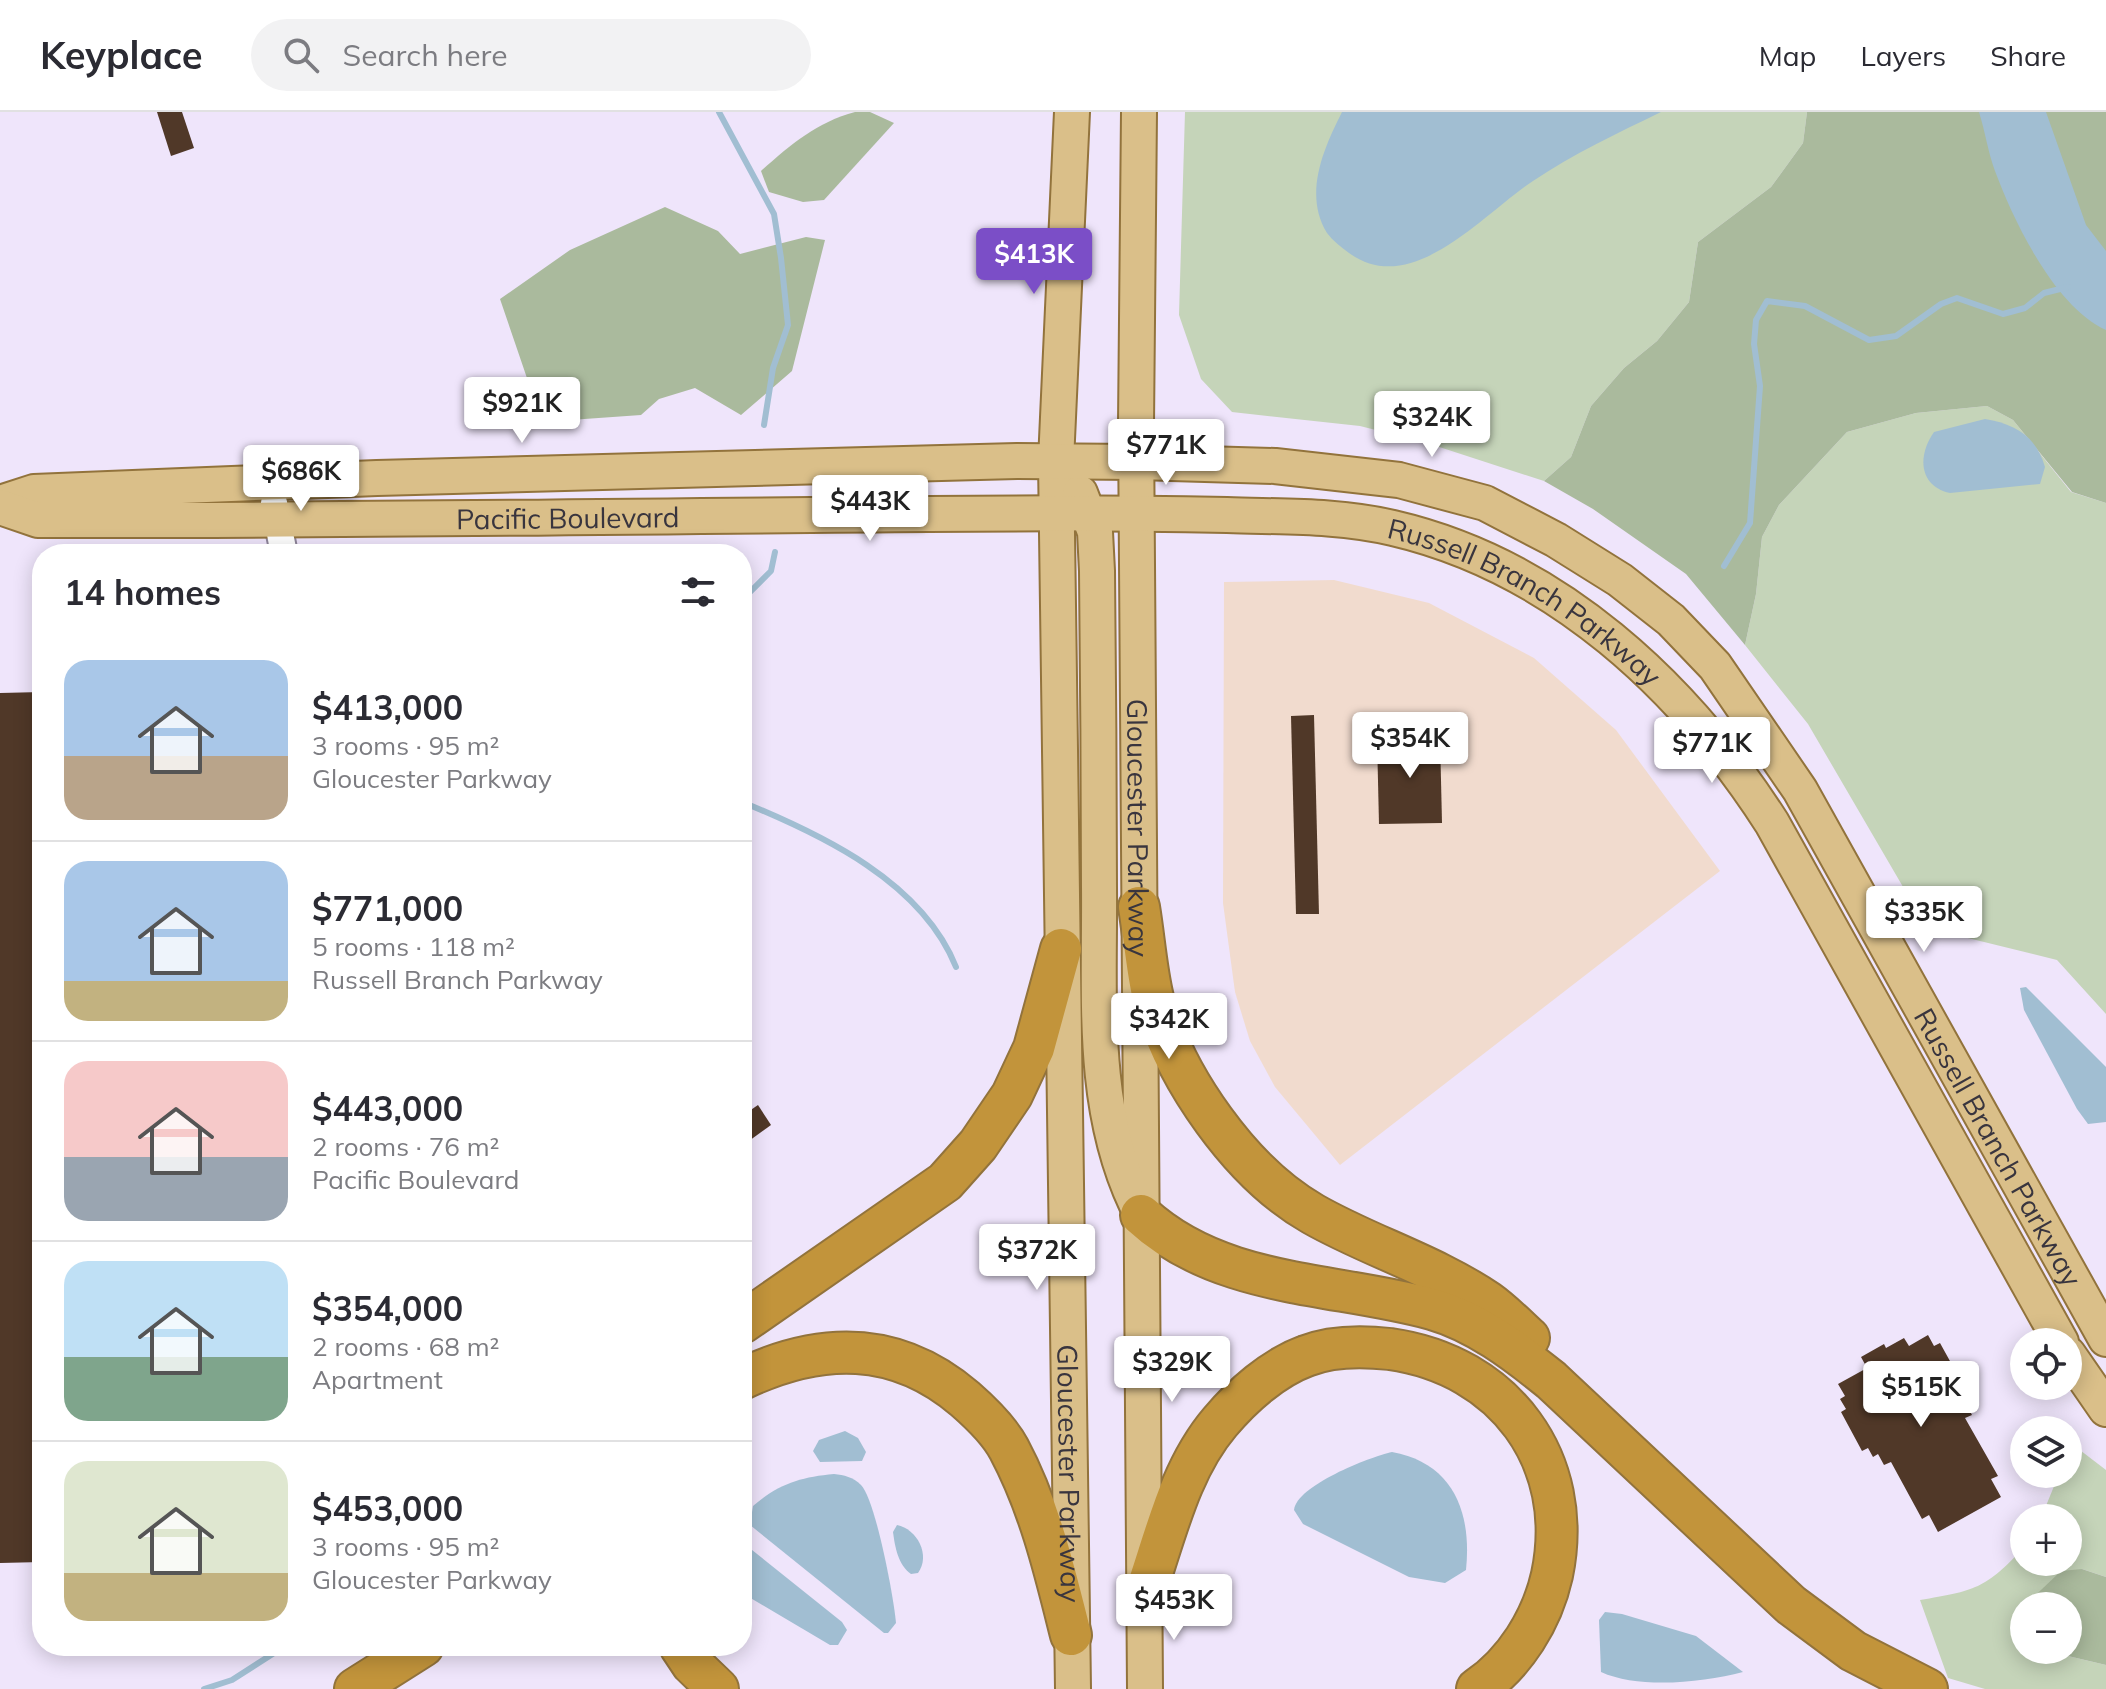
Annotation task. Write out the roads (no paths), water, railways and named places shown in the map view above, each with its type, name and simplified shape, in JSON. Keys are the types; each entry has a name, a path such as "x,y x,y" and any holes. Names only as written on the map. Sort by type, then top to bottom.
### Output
{"highway":[{"path":"1139,907 1153,999 1185,1076 1212,1120 1237,1149 1311,1213 1487,1302 1530,1339 1620,1444"},
{"path":"752,1316 945,1182 978,1145 1012,1095 1034,1048 1061,949"},
{"path":"1141,1215 1164,1236 1209,1260 1236,1270 1434,1310 1477,1328 1513,1349 1620,1444 1791,1605 1853,1651 1927,1689"},
{"path":"1145,1594 1196,1457 1219,1423 1248,1394 1305,1356 1335,1348 1375,1347 1410,1352 1450,1365 1482,1383 1508,1407 1535,1441 1549,1472 1556,1528 1555,1560 1547,1600 1524,1641 1494,1677 1477,1689"},
{"path":"752,1375 808,1354 849,1352 883,1356 918,1368 949,1386 981,1412 1008,1445 1047,1539 1071,1635"},
{"path":"355,1689 407,1656"},
{"path":"687,1656 718,1689"}],"main road":[{"name":"Gloucester Parkway","path":"1139,112 1137,513 1145,1689"},
{"name":"Gloucester Parkway","path":"1072,122 1056,461 1073,513 1061,949 1073,1689"},
{"name":"Russell Branch Parkway","path":"1056,461 1275,466 1399,480 1485,503 1582,556 1671,620 1715,666 1800,790 2106,1339"},
{"name":"Pacific Boulevard","path":"0,505 34,492 270,481 1056,461"},
{"name":"Pacific Boulevard","path":"0,505 38,520 1137,513"},
{"path":"1073,513 1095,532 1100,954 1106,1119 1118,1165 1141,1215"},
{"name":"Russell Branch Parkway","path":"1137,513 1326,518 1393,528 1470,553 1543,591 1608,634 1645,666 1715,743 1772,823 2053,1328"},
{"path":"2082,1374 2106,1409"}],"street":[{"path":"270,481 282,544"}],"water":[{"path":"1342,112 1661,112 1548,171 1446,247 1422,259 1397,266 1373,264 1349,253 1329,236 1320,218 1316,187 1319,171"},
{"path":"1979,112 2046,112 2086,225 2106,251 2106,330 2087,319 2070,303 2038,261 2003,192"},
{"path":"1985,419 2015,428 2036,447 2045,467 2040,484 1950,493 1932,484 1923,460 1934,432"},
{"path":"2026,987 2106,1067 2106,1122 2088,1124 2077,1109 2024,1010 2020,988"},
{"path":"845,1431 858,1438 866,1452 862,1461 820,1462 813,1451 819,1440"},
{"path":"1392,1452 1430,1467 1444,1479 1461,1510 1466,1529 1466,1570 1445,1583 1409,1577 1303,1524 1294,1510 1298,1501 1320,1482 1351,1466"},
{"path":"834,1474 848,1477 861,1485 867,1495 883,1551 895,1611 896,1623 888,1633 884,1633 752,1527 753,1506 781,1487 811,1477"},
{"path":"897,1525 911,1532 920,1544 923,1558 918,1573 911,1574 900,1561 893,1532"},
{"path":"752,1550 842,1622 847,1630 838,1645 830,1645 752,1599"},
{"path":"1605,1612 1622,1614 1696,1636 1743,1672 1708,1679 1651,1682 1633,1681 1601,1672 1599,1620"}],"waterway":[{"path":"719,112 774,214 781,258 788,325 773,368 764,425"},
{"path":"1724,566 1750,523 1760,386 1754,344 1756,320 1767,301 1805,306 1869,340 1896,336 1941,304 1957,298 2003,314 2025,308 2044,293 2068,287"},
{"path":"752,590 771,571 775,552"},
{"path":"752,806 836,846 895,886 920,910 940,937 956,967"},
{"path":"204,1689 232,1680 269,1656"}]}
